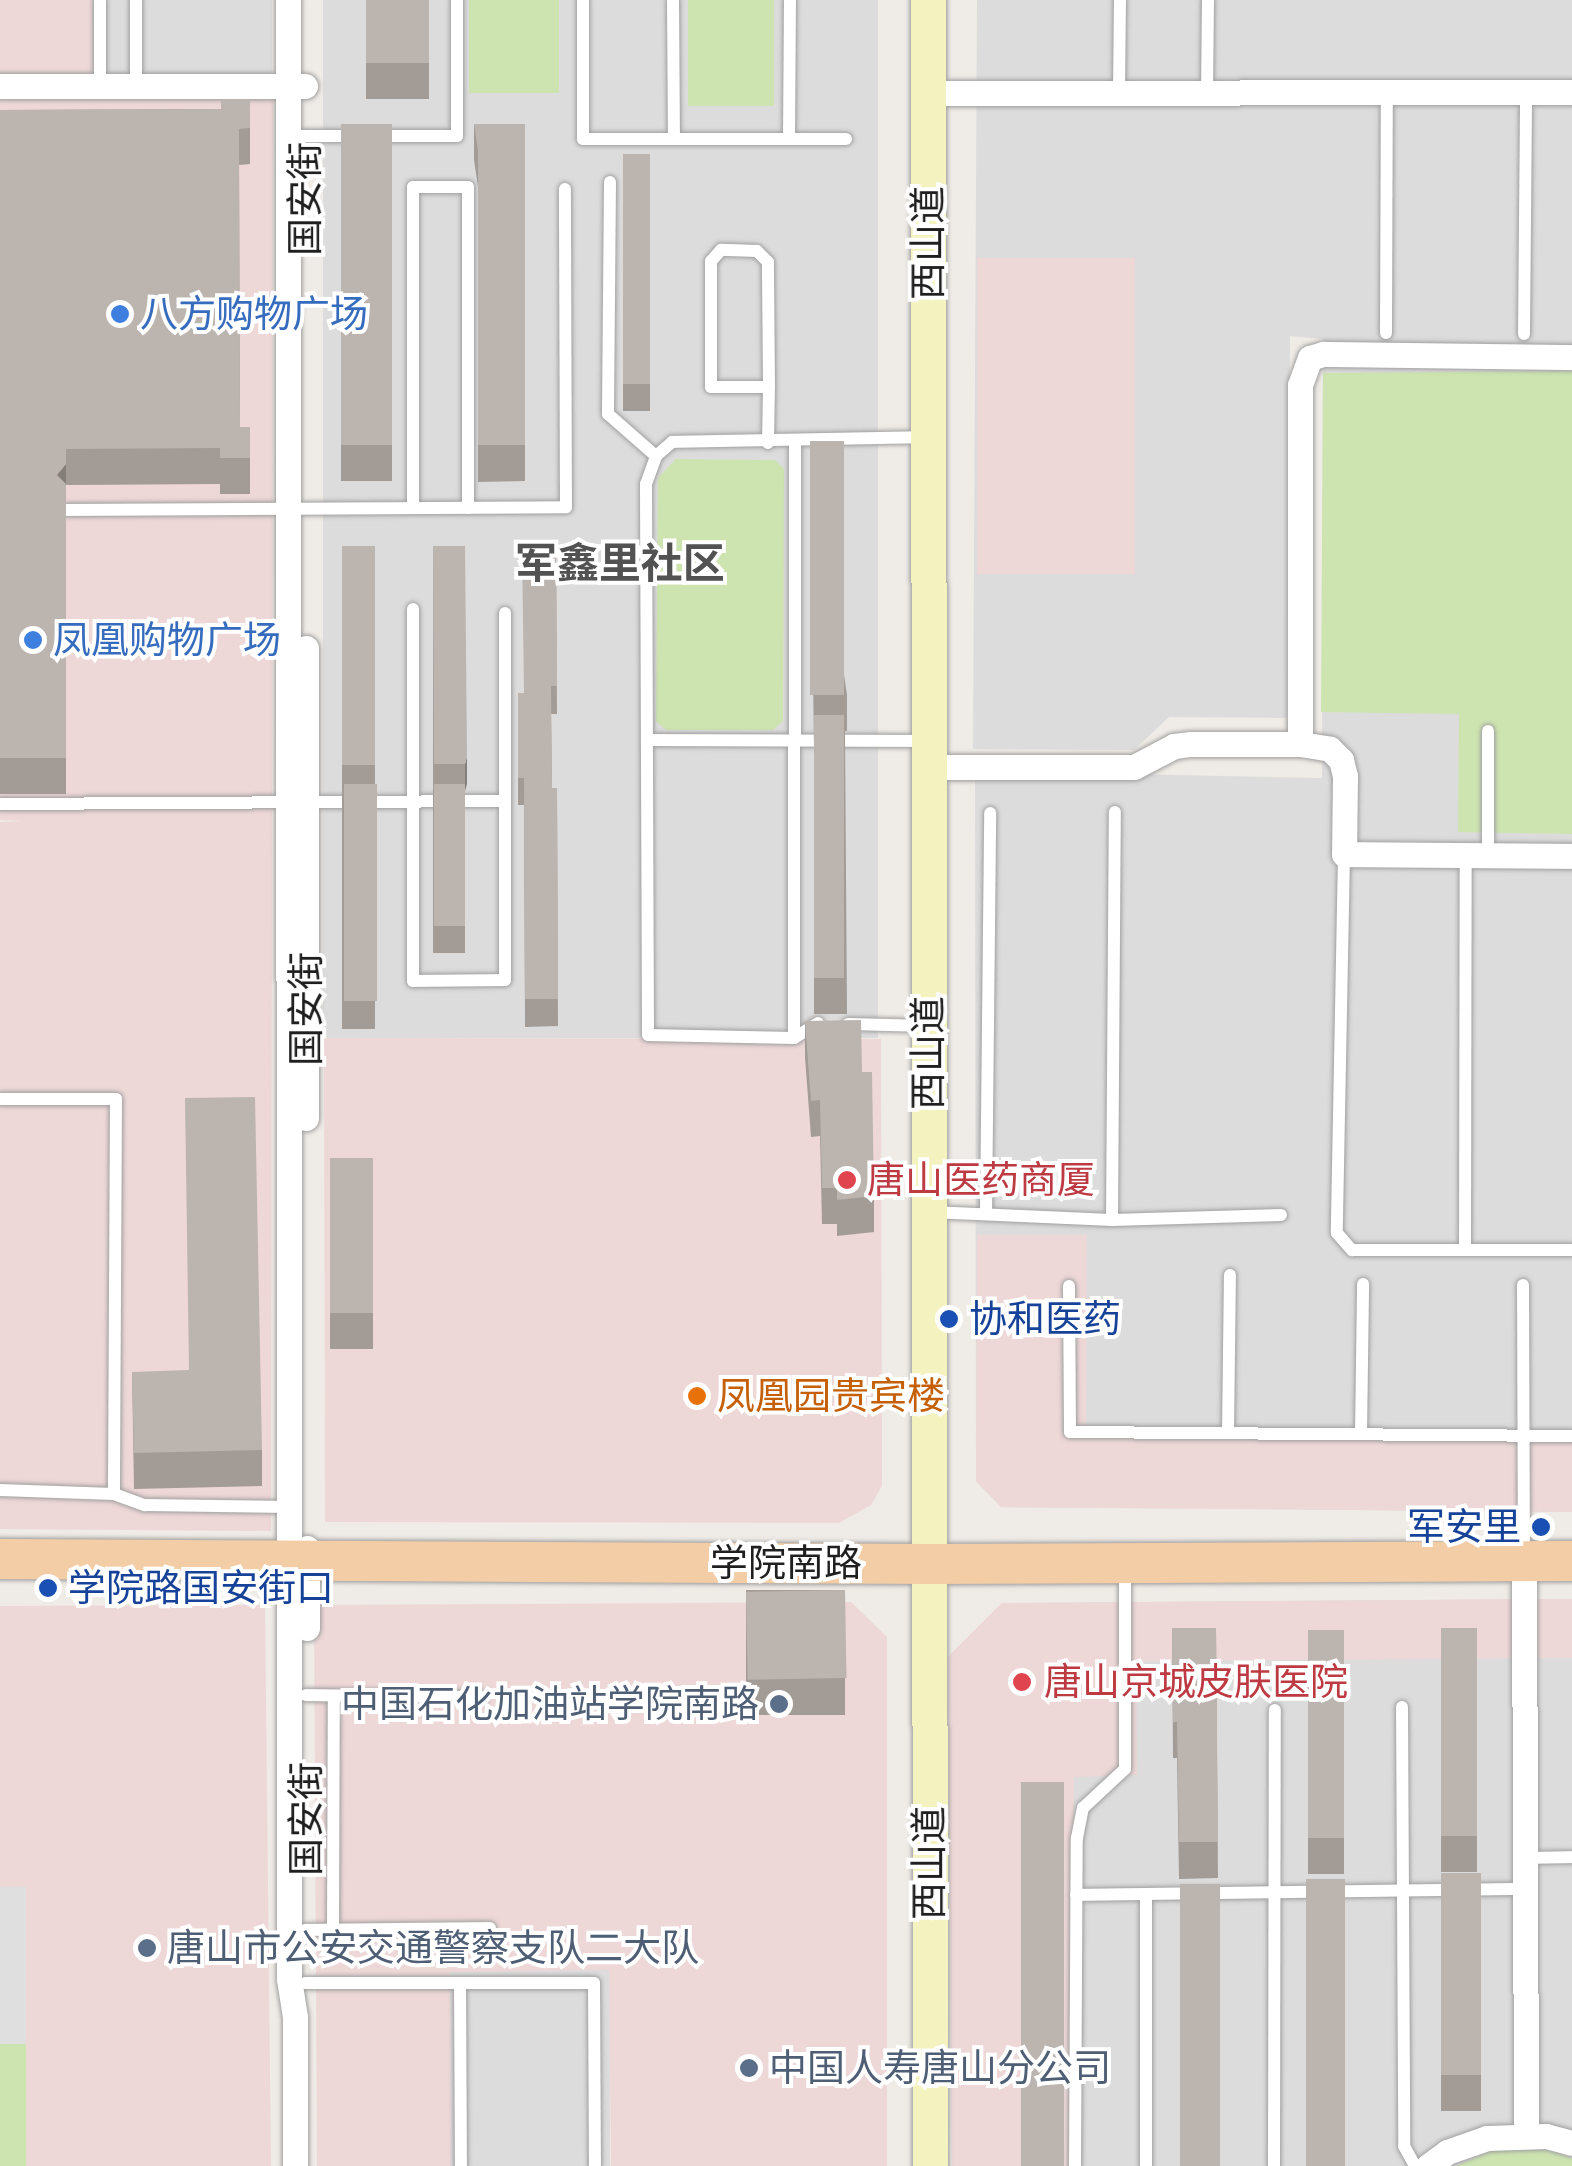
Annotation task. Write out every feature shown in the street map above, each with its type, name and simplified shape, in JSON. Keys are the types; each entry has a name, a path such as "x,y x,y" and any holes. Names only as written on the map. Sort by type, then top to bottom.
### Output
{"main road":[{"name":"学院南路","path":"0,1559 929,1564 1572,1561"}],"street":[{"name":"国安街","path":"288,0 296,86 298,1559 289,1979 295,2017 294,2166"},
{"name":"国安街","path":"296,86 304,0"},
{"name":"西山道","path":"928,0 930,2166"},
{"path":"0,86 296,86"},
{"path":"928,92 1572,92"},
{"path":"1300,744 1300,385 1310,358 1323,354 1572,357"},
{"path":"928,754 1134,766 1174,746 1300,744 1330,749 1341,760 1346,776 1344,854 1572,856"},
{"name":"国安街","path":"295,2017 305,1983 306,1696 298,1559 290,1506 297,802"},
{"path":"1524,1561 1526,2135"},
{"path":"1428,2166 1447,2152 1487,2138 1526,2135 1572,2143"}],"lane":[{"path":"100,0 100,86"},
{"path":"136,0 136,86"},
{"path":"296,136 457,136 457,0"},
{"path":"583,0 583,139 846,139"},
{"path":"673,0 674,139"},
{"path":"789,139 790,0"},
{"path":"1119,92 1120,0"},
{"path":"1207,94 1208,0"},
{"path":"1386,333 1387,92"},
{"path":"1524,334 1526,92"},
{"path":"610,182 608,414 656,456"},
{"path":"414,508 413,187 468,187 468,508"},
{"path":"66,510 566,508 566,189"},
{"path":"768,443 769,387 768,262 756,251 721,250 711,261 711,387 769,387"},
{"path":"928,437 795,443 672,442 656,456 646,484 648,1035 794,1038 817,1024 928,1026"},
{"path":"794,1038 795,443"},
{"path":"413,609 413,981 505,980 504,613"},
{"path":"1464,1249 1477,855 1488,731"},
{"path":"647,740 795,740 928,754"},
{"path":"0,804 504,801"},
{"path":"1112,1220 1115,812"},
{"path":"986,1214 990,813"},
{"path":"1344,854 1337,1233 1352,1250 1572,1250"},
{"path":"0,1098 116,1099 114,1494"},
{"path":"929,1212 1112,1220 1281,1216"},
{"path":"1228,1433 1230,1276"},
{"path":"1361,1434 1362,1284"},
{"path":"1523,1284 1524,1561"},
{"path":"1069,1286 1070,1432 1572,1436"},
{"path":"0,1490 114,1494 145,1505 290,1506"},
{"path":"1075,2166 1076,1838 1082,1808 1125,1769 1124,1564"},
{"path":"306,1696 482,1696"},
{"path":"333,1930 334,1696"},
{"path":"1402,1708 1404,2146 1415,2166"},
{"path":"1274,1710 1274,2166"},
{"path":"1525,1858 1572,1857"},
{"path":"1076,1895 1525,1889"},
{"path":"1146,1894 1146,2166"},
{"path":"305,1930 490,1928"},
{"path":"305,1983 594,1983 594,2166"},
{"path":"460,1983 461,2166"}],"shaded area":[{"path":"0,0 92,0 93,89 273,90 271,1531 0,1529 0,822 23,821 0,820"},
{"path":"92,0 272,0 272,90 92,90"},
{"path":"323,0 878,0 878,1038 323,1038"},
{"path":"977,0 1572,0 1572,1512 1001,1507 976,1481 975,771 1322,778 1323,339 1290,336 1287,718 1169,717 1134,750 973,749"},
{"path":"977,258 1135,258 1135,574 977,574"},
{"path":"324,1038 881,1039 882,1486 871,1505 839,1523 325,1522"},
{"path":"977,1235 1087,1235 1086,1430 1572,1437 1572,1512 1001,1507 976,1481"},
{"path":"1572,1599 1572,2166 952,2166 948,1657 1002,1603"},
{"path":"1572,1599 1572,1658 1136,1661 1137,1775 1074,1777 1075,2166 952,2166 948,1657 1002,1603"},
{"path":"851,1602 887,1637 887,2166 611,2166 609,1970 450,1972 451,2166 317,2166 314,1605"},
{"path":"265,1605 271,2166 26,2166 25,1887 0,1887 0,1606"},
{"path":"0,1887 26,1887 26,2044 0,2044"},
{"path":"450,1970 610,1970 610,2166 450,2166"}],"green space":[{"path":"469,0 559,0 559,93 469,93"},
{"path":"688,0 774,0 774,106 688,106"},
{"path":"1572,371 1572,834 1458,832 1459,714 1321,712 1323,373"},
{"path":"676,459 775,460 784,469 783,721 773,730 666,730 656,721 658,478"},
{"path":"0,2044 26,2044 26,2166 0,2166"},
{"path":"1533,2145 1572,2158 1572,2166 1457,2166 1494,2149"}],"building":[{"path":"366,0 429,0 429,63 366,63"},
{"name":"八方购物广场","path":"221,99 250,99 250,128 239,129 240,427 250,427 250,458 220,458 220,448 66,449 66,464 57,475 66,484 66,758 0,758 0,110 221,109"},
{"path":"341,124 392,124 392,445 341,445"},
{"path":"474,124 525,124 525,445 478,445 478,151"},
{"path":"623,154 650,154 650,384 623,384"},
{"path":"810,441 844,441 844,695 810,695"},
{"path":"342,546 375,546 375,765 342,765"},
{"path":"433,546 465,546 465,764 434,764"},
{"path":"522,546 556,546 557,686 551,686 552,788 557,788 558,999 525,999 524,778 518,778 518,693 524,693"},
{"path":"814,715 844,715 844,978 814,978"},
{"path":"344,784 377,784 377,1001 344,1001"},
{"path":"434,784 465,784 465,926 434,926"},
{"name":"唐山医药商厦","path":"861,1020 862,1072 872,1072 874,1196 837,1200 837,1188 822,1188 820,1100 811,1101 805,1021"},
{"path":"255,1097 262,1450 134,1453 132,1372 189,1370 185,1098"},
{"path":"330,1158 373,1158 373,1313 330,1313"},
{"path":"845,1590 847,1678 748,1680 746,1592"},
{"path":"1172,1628 1216,1628 1218,1842 1179,1842"},
{"path":"1441,1628 1477,1628 1477,1836 1441,1836"},
{"path":"1308,1630 1344,1630 1344,1838 1308,1838"},
{"path":"1021,1782 1064,1782 1064,2166 1021,2166"},
{"path":"1441,1873 1481,1873 1481,2075 1441,2075"},
{"path":"1306,1879 1345,1879 1345,2166 1306,2166"},
{"path":"1180,1884 1220,1884 1220,2166 1180,2166"}],"place":[{"name":"八方购物广场","path":"120,314"},
{"name":"凤凰购物广场","path":"33,640"},
{"name":"唐山医药商厦","path":"847,1180"},
{"name":"协和医药","path":"949,1319"},
{"name":"凤凰园贵宾楼","path":"697,1396"},
{"name":"军安里","path":"1541,1527"},
{"name":"学院路国安街口","path":"48,1588"},
{"name":"唐山京城皮肤医院","path":"1022,1682"},
{"name":"中国石化加油站学院南路","path":"779,1704"},
{"name":"唐山市公安交通警察支队二大队","path":"147,1948"},
{"name":"中国人寿唐山分公司","path":"749,2068"}],"district":[{"name":"军鑫里社区","path":"620,562"}]}
